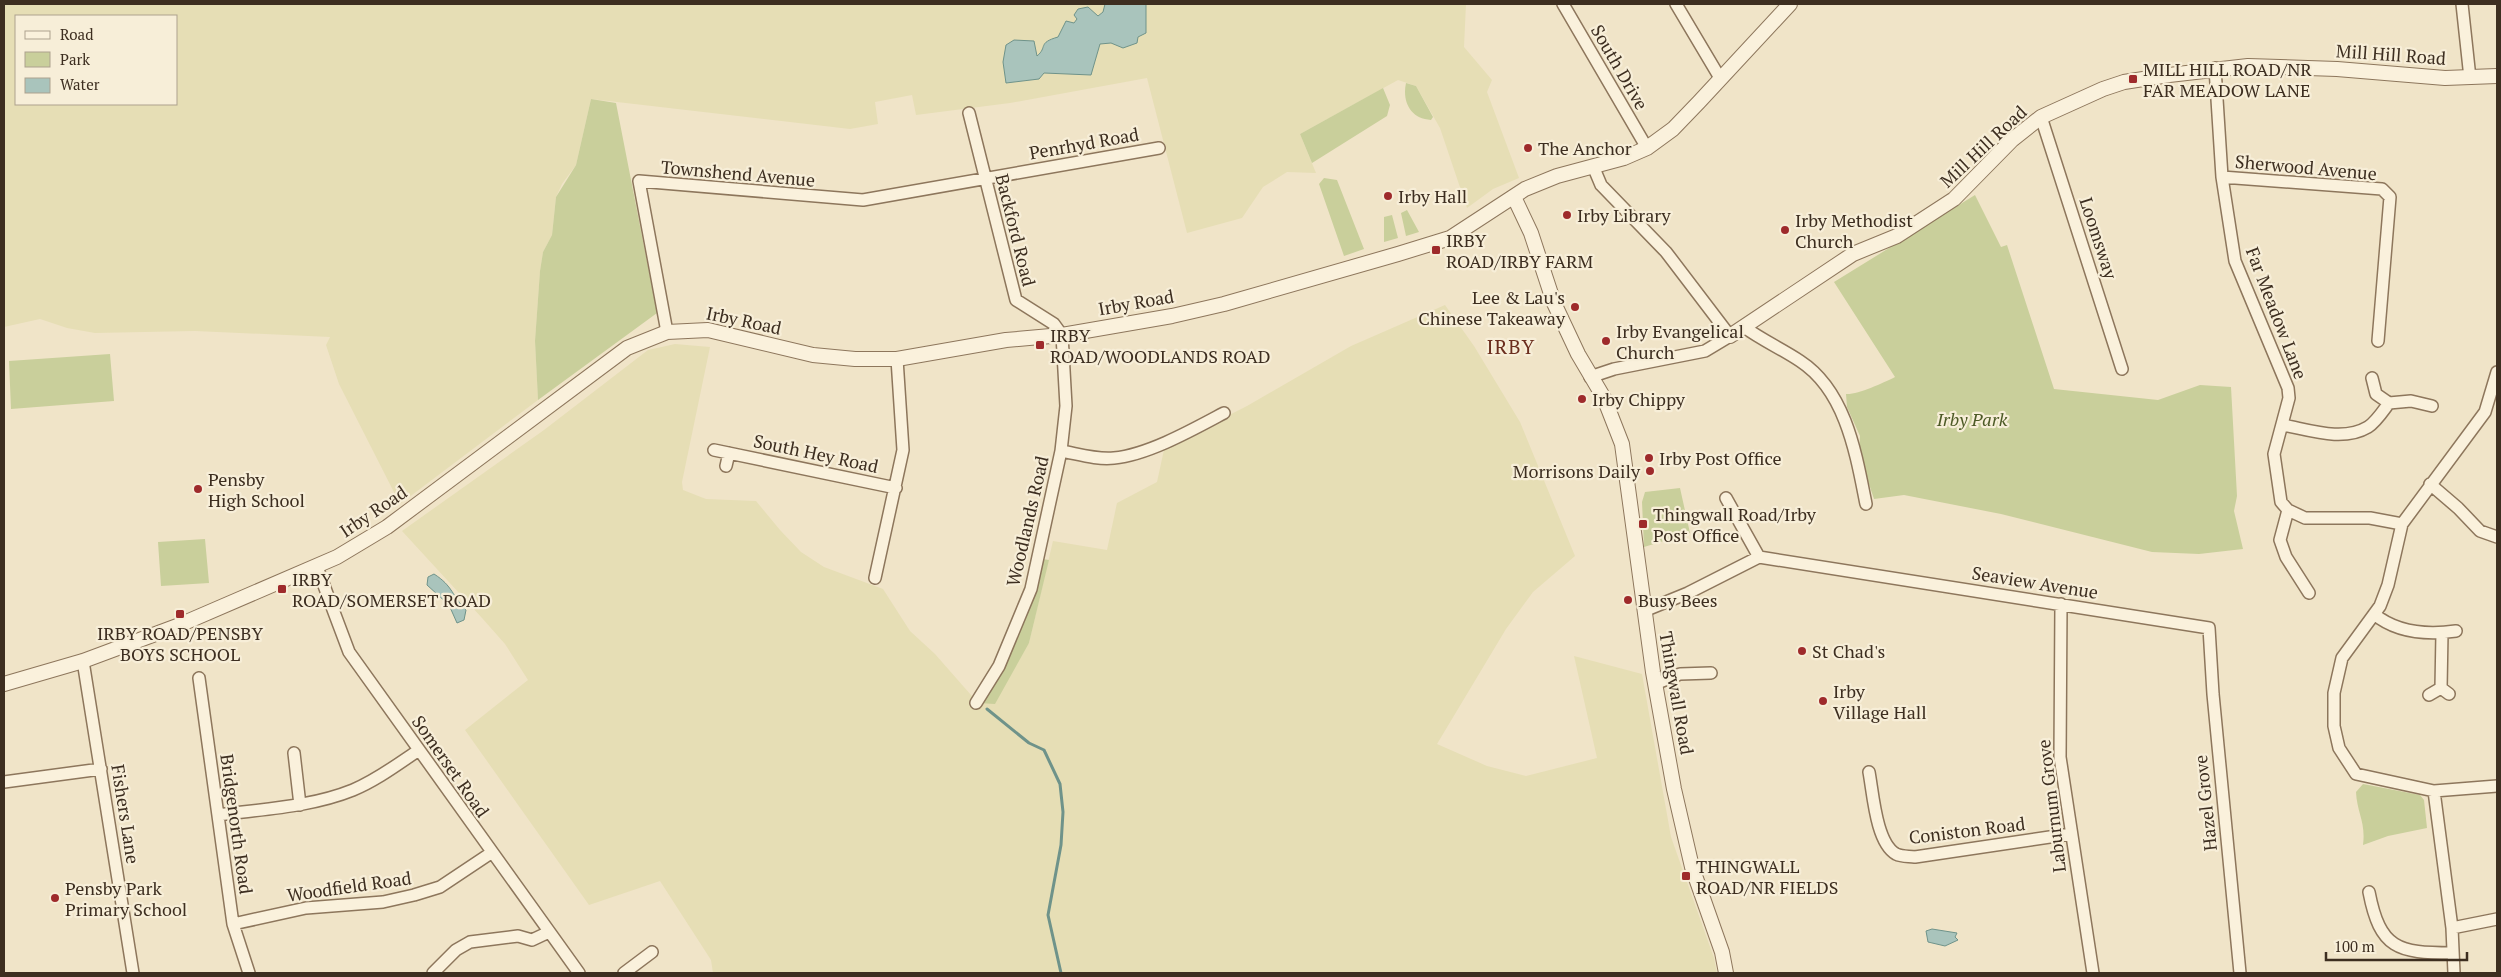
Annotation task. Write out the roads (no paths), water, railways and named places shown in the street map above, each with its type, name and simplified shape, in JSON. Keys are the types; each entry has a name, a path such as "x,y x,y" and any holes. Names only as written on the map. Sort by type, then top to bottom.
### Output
{"street":[{"name":"South Drive","path":"1563,4 1647,148"},
{"path":"1676,4 1720,78"},
{"name":"Irby Road","path":"4,684 83,661 177,626 337,557 387,527 627,348 667,332 708,330 813,354 855,359 897,359 1006,340 1062,335 1172,316 1224,304 1450,238 1525,188 1557,176 1624,158 1647,148 1673,129 1790,4"},
{"path":"2462,4 2470,78"},
{"name":"Mill Hill Road","path":"1590,377 1614,369 1705,351 1853,254 1897,236 1954,199 2012,140 2041,117 2078,98 2124,82 2215,68 2281,66 2337,68 2408,76 2470,78 2497,76"},
{"name":"Far Meadow Lane","path":"2215,68 2222,177 2235,260 2288,388 2283,425 2274,454 2281,502 2288,510"},
{"name":"Backford Road","path":"970,113 984,177 1016,300 1054,324 1062,335"},
{"name":"Loomsway","path":"2041,117 2122,369"},
{"name":"Penrhyd Road","path":"984,177 1159,148"},
{"path":"1593,166 1601,185 1666,252 1730,336"},
{"name":"Townshend Avenue","path":"667,332 639,181 863,200 984,177"},
{"name":"Sherwood Avenue","path":"2222,177 2382,189 2390,197 2378,341"},
{"name":"Thingwall Road","path":"1514,197 1531,233 1554,303 1590,377 1604,398 1624,455 1633,537 1644,611 1674,789 1692,866 1722,952 1726,973"},
{"path":"1744,327 1762,341 1801,362 1822,380 1842,412 1866,504"},
{"name":"Woodlands Road","path":"976,703 999,666 1031,589 1061,451 1066,406 1062,335"},
{"path":"875,578 903,450 897,359"},
{"path":"2372,378 2376,394 2388,403 2411,401 2432,406"},
{"path":"2497,378 2485,412 2402,524 2388,585 2380,606 2342,658 2334,693 2334,726 2339,748 2353,778 2434,791 2497,786"},
{"path":"2283,425 2327,433 2350,434 2369,427 2388,403"},
{"path":"1061,451 1098,458 1115,458 1180,436 1224,413"},
{"name":"South Hey Road","path":"714,450 896,488"},
{"name":"South Hey Road","path":"726,466 729,453"},
{"path":"2430,484 2458,508 2480,531 2497,537"},
{"path":"1644,611 1688,593 1759,558 1726,498"},
{"path":"2309,593 2286,557 2280,540 2288,510 2305,518 2370,518 2402,524"},
{"name":"Seaview Avenue","path":"1759,558 2209,628"},
{"name":"Somerset Road","path":"317,567 349,652 491,853 579,973"},
{"name":"Laburnum Grove","path":"2060,604 2060,757 2070,834 2093,973"},
{"path":"2374,614 2385,623 2401,629 2442,633 2456,631"},
{"name":"Hazel Grove","path":"2209,628 2213,703 2240,973"},
{"path":"2429,694 2445,691 2442,633"},
{"name":"Fishers Lane","path":"83,661 132,973"},
{"path":"1656,684 1680,674 1711,673"},
{"name":"Bridgenorth Road","path":"199,678 233,924 249,973"},
{"path":"218,815 300,805 352,791 374,780 419,750"},
{"path":"294,753 300,805"},
{"path":"4,782 101,769"},
{"name":"Coniston Road","path":"1869,772 1881,836 1891,850 1897,854 1915,856 2070,834"},
{"path":"2434,791 2452,928 2454,973"},
{"name":"Woodfield Road","path":"233,924 306,908 383,902 414,895 440,887 491,853"},
{"path":"2369,892 2377,924 2390,950 2422,953 2452,952"},
{"path":"2452,928 2497,919"},
{"path":"433,973 456,950 470,942 518,936 532,940 549,932"},
{"path":"624,973 652,952"}],"water":[{"path":"1105,4 1146,4 1146,33 1138,37 1137,43 1123,48 1111,43 1100,44 1091,75 1044,73 1039,79 1006,83 1003,62 1006,45 1014,40 1034,41 1037,56 1047,41 1058,37 1066,21 1074,23 1077,19 1074,15 1078,9 1088,7 1098,16 1103,12"},
{"path":"434,574 449,587 466,610 464,620 457,623 449,605 427,585 428,577"},
{"path":"1932,929 1957,933 1955,937 1958,940 1945,946 1928,942 1926,931"}],"waterway":[{"path":"987,709 1029,743 1044,750 1060,784 1063,812 1061,845 1048,915 1061,973"}],"place":[{"name":"MILL HILL ROAD/NR FAR MEADOW LANE","path":"2133,79"},
{"name":"The Anchor","path":"1528,148"},
{"name":"Irby Hall","path":"1388,196"},
{"name":"Irby Library","path":"1567,215"},
{"name":"Irby Methodist Church","path":"1785,230"},
{"name":"IRBY ROAD/IRBY FARM","path":"1436,250"},
{"name":"Lee & Lau's Chinese Takeaway","path":"1575,307"},
{"name":"Irby Evangelical Church","path":"1606,341"},
{"name":"IRBY ROAD/WOODLANDS ROAD","path":"1040,345"},
{"name":"Irby Chippy","path":"1582,399"},
{"name":"Irby Post Office","path":"1649,458"},
{"name":"Morrisons Daily","path":"1650,471"},
{"name":"Pensby High School","path":"198,489"},
{"name":"Thingwall Road/Irby Post Office","path":"1643,524"},
{"name":"IRBY ROAD/SOMERSET ROAD","path":"282,589"},
{"name":"Busy Bees","path":"1628,600"},
{"name":"IRBY ROAD/PENSBY BOYS SCHOOL","path":"180,614"},
{"name":"St Chad's","path":"1802,651"},
{"name":"Irby Village Hall","path":"1823,701"},
{"name":"THINGWALL ROAD/NR FIELDS","path":"1686,876"},
{"name":"Pensby Park Primary School","path":"55,898"}],"district":[{"name":"IRBY","path":"1511,346"}],"park label":[{"name":"Irby Park","path":"1972,419"}]}
